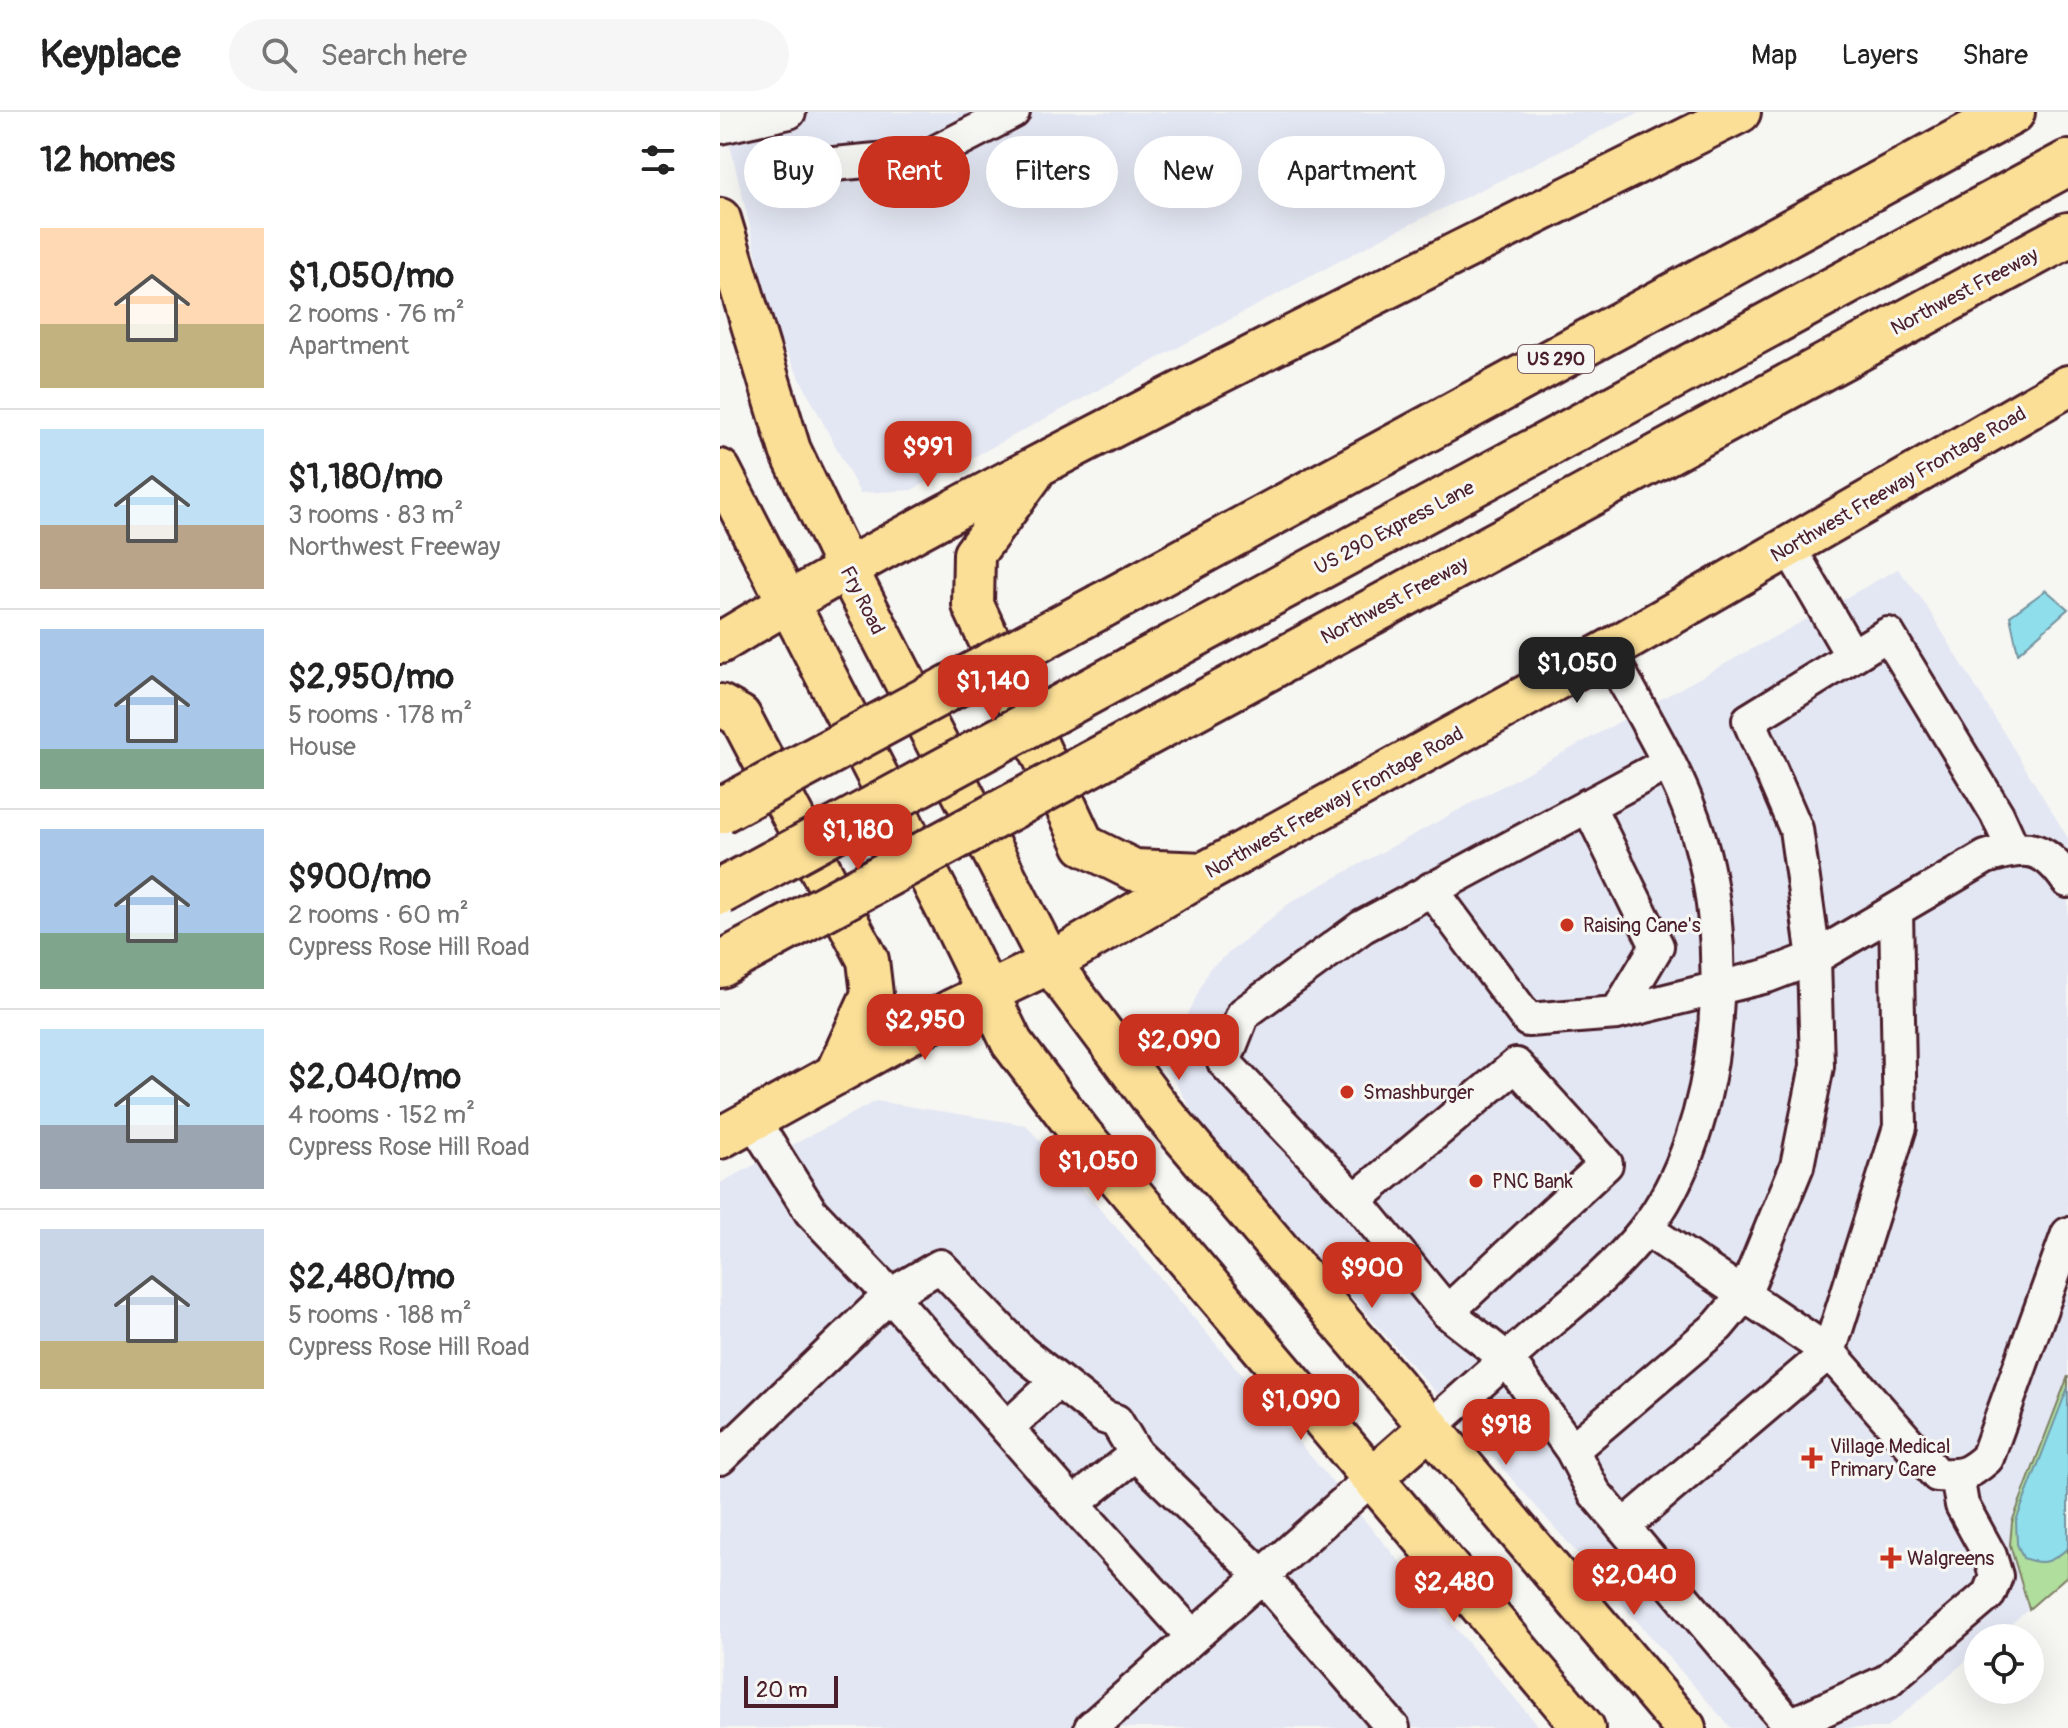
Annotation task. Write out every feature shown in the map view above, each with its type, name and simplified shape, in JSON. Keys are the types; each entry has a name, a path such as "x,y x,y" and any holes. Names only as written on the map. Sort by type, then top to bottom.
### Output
{"highway":[{"name":"US 290","path":"720,811 2012,112"},
{"name":"US 290 Express Lane","path":"720,892 2068,163"},
{"name":"Northwest Freeway","path":"734,958 2068,235"}],"main road":[{"path":"720,643 789,601 1039,465 1740,112"},
{"name":"Fry Road","path":"720,219 790,450 847,569 1050,963 1159,1108 1685,1728"},
{"name":"Northwest Freeway Frontage Road","path":"736,1129 986,993 1050,963 1204,873 1608,651 2068,386"},
{"path":"1039,465 974,554 973,605 1084,845 1134,870 1204,873"},
{"path":"720,470 1012,1043 1082,1135 1584,1728"},
{"path":"720,705 740,716 868,960 872,994 835,1075"},
{"path":"1372,1478 1430,1427"}],"lane":[{"path":"720,127 785,112"},
{"path":"842,163 930,155 1013,112"},
{"path":"1789,547 1852,656"},
{"path":"1572,1450 1718,1326 1744,1295 1797,1166 1817,1066 1814,958 1796,829 1749,720 1888,634 1997,814 2013,849"},
{"path":"1430,1427 1613,1267 1646,1229 1672,1186 1695,1128 1710,1075 1717,988 1713,895 1693,819 1668,763 1608,651"},
{"path":"1668,763 1362,927 1243,1014 1224,1062 1355,1200 1447,1312 1507,1359 1572,1450 1594,1492 1788,1726 1887,1681 1989,1594 1996,1576 1990,1556 1962,1505 1957,1476"},
{"path":"1588,805 1657,946 1617,1013"},
{"path":"1431,889 1528,1020 1617,1013 1767,976 1814,958 1986,857 2013,849 2036,849 2068,881"},
{"path":"1623,1527 1829,1352 1900,1127 1896,910"},
{"path":"1355,1200 1516,1065 1606,1164 1447,1312"},
{"path":"736,1129 890,1295 1193,1637"},
{"path":"1646,1229 1829,1352 1937,1475 1957,1476 1972,1472 1987,1458 2068,1234"},
{"path":"720,1458 890,1295 940,1266 1022,1352 1104,1417 1116,1421 1136,1454 1262,1576 1393,1728"},
{"path":"1008,1427 1058,1381"},
{"path":"1073,1504 1136,1454"},
{"path":"1091,1728 1372,1478"}],"shaded area":[{"path":"722,112 1640,112 1445,207 1445,136 1258,136 1258,208 1443,208 912,490 860,493 775,331 745,208 842,208 842,136 744,136 744,203"},
{"path":"1898,569 1924,602 2068,838 2068,1376 2012,1522 2010,1545 2029,1609 2011,1624 1964,1624 1964,1663 1886,1728 1731,1728 1202,1127 1165,1065 1209,969 1291,902"},
{"path":"876,1101 1026,1125 1150,1266 1540,1728 720,1728 720,1183"}],"green space":[{"path":"2068,1376 2068,1575 2029,1609 2010,1545 2012,1522"}],"water":[{"path":"2046,590 2068,609 2018,653 2010,616"},
{"path":"2068,1387 2068,1548 2052,1559 2037,1562 2023,1558 2017,1544 2016,1521"}],"place":[{"name":"Raising Cane's","path":"1567,925"},
{"name":"Smashburger","path":"1347,1092"},
{"name":"PNC Bank","path":"1476,1181"},
{"name":"Village Medical Primary Care","path":"1812,1458"},
{"name":"Walgreens","path":"1891,1558"}]}
